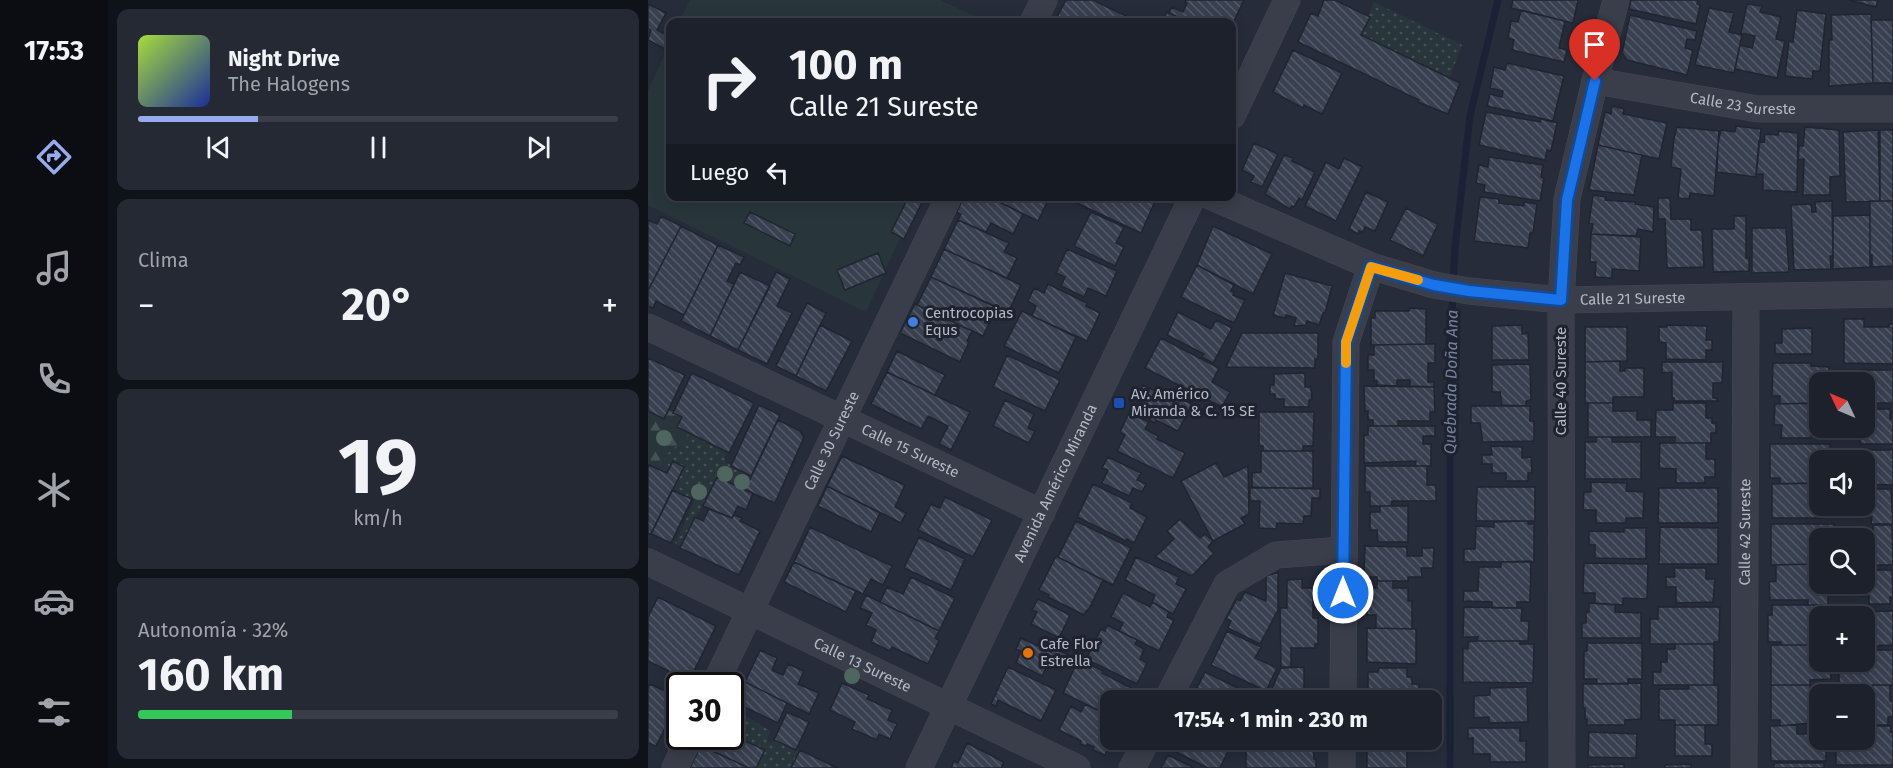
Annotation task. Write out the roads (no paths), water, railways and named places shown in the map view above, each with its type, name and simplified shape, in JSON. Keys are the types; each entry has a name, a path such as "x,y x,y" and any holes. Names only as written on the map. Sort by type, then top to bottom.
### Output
{"street":[{"path":"1035,18 1044,0"},
{"path":"1236,108 1287,0"},
{"name":"Calle 40 Sureste","path":"1562,768 1561,300 1567,200 1616,0"},
{"name":"Calle 23 Sureste","path":"1595,81 1758,109 1893,109"},
{"name":"Calle 30 Sureste","path":"720,672 947,201"},
{"name":"Avenida Américo Miranda","path":"919,768 1191,201"},
{"name":"Calle 21 Sureste","path":"1221,201 1371,267 1434,285 1469,291 1561,300 1893,294"},
{"path":"1342,690 1346,342 1371,267"},
{"name":"Calle 42 Sureste","path":"1744,768 1746,298"},
{"name":"Calle 15 Sureste","path":"648,327 1042,513"},
{"path":"1172,690 1227,584 1276,555 1343,550"},
{"name":"Calle 13 Sureste","path":"648,562 1077,768"},
{"path":"675,768 683,750"},
{"path":"1132,768 1142,750"},
{"path":"1342,750 1342,768"}],"waterway":[{"name":"Quebrada Doña Ana","path":"1453,283 1470,116 1498,0"},
{"name":"Quebrada Doña Ana","path":"1450,768 1450,342 1453,294"}],"place":[{"name":"Centrocopias Equs","path":"913,322"},
{"name":"Av. Américo Miranda & C. 15 SE","path":"1119,403"},
{"name":"Cafe Flor Estrella","path":"1028,653"}]}
